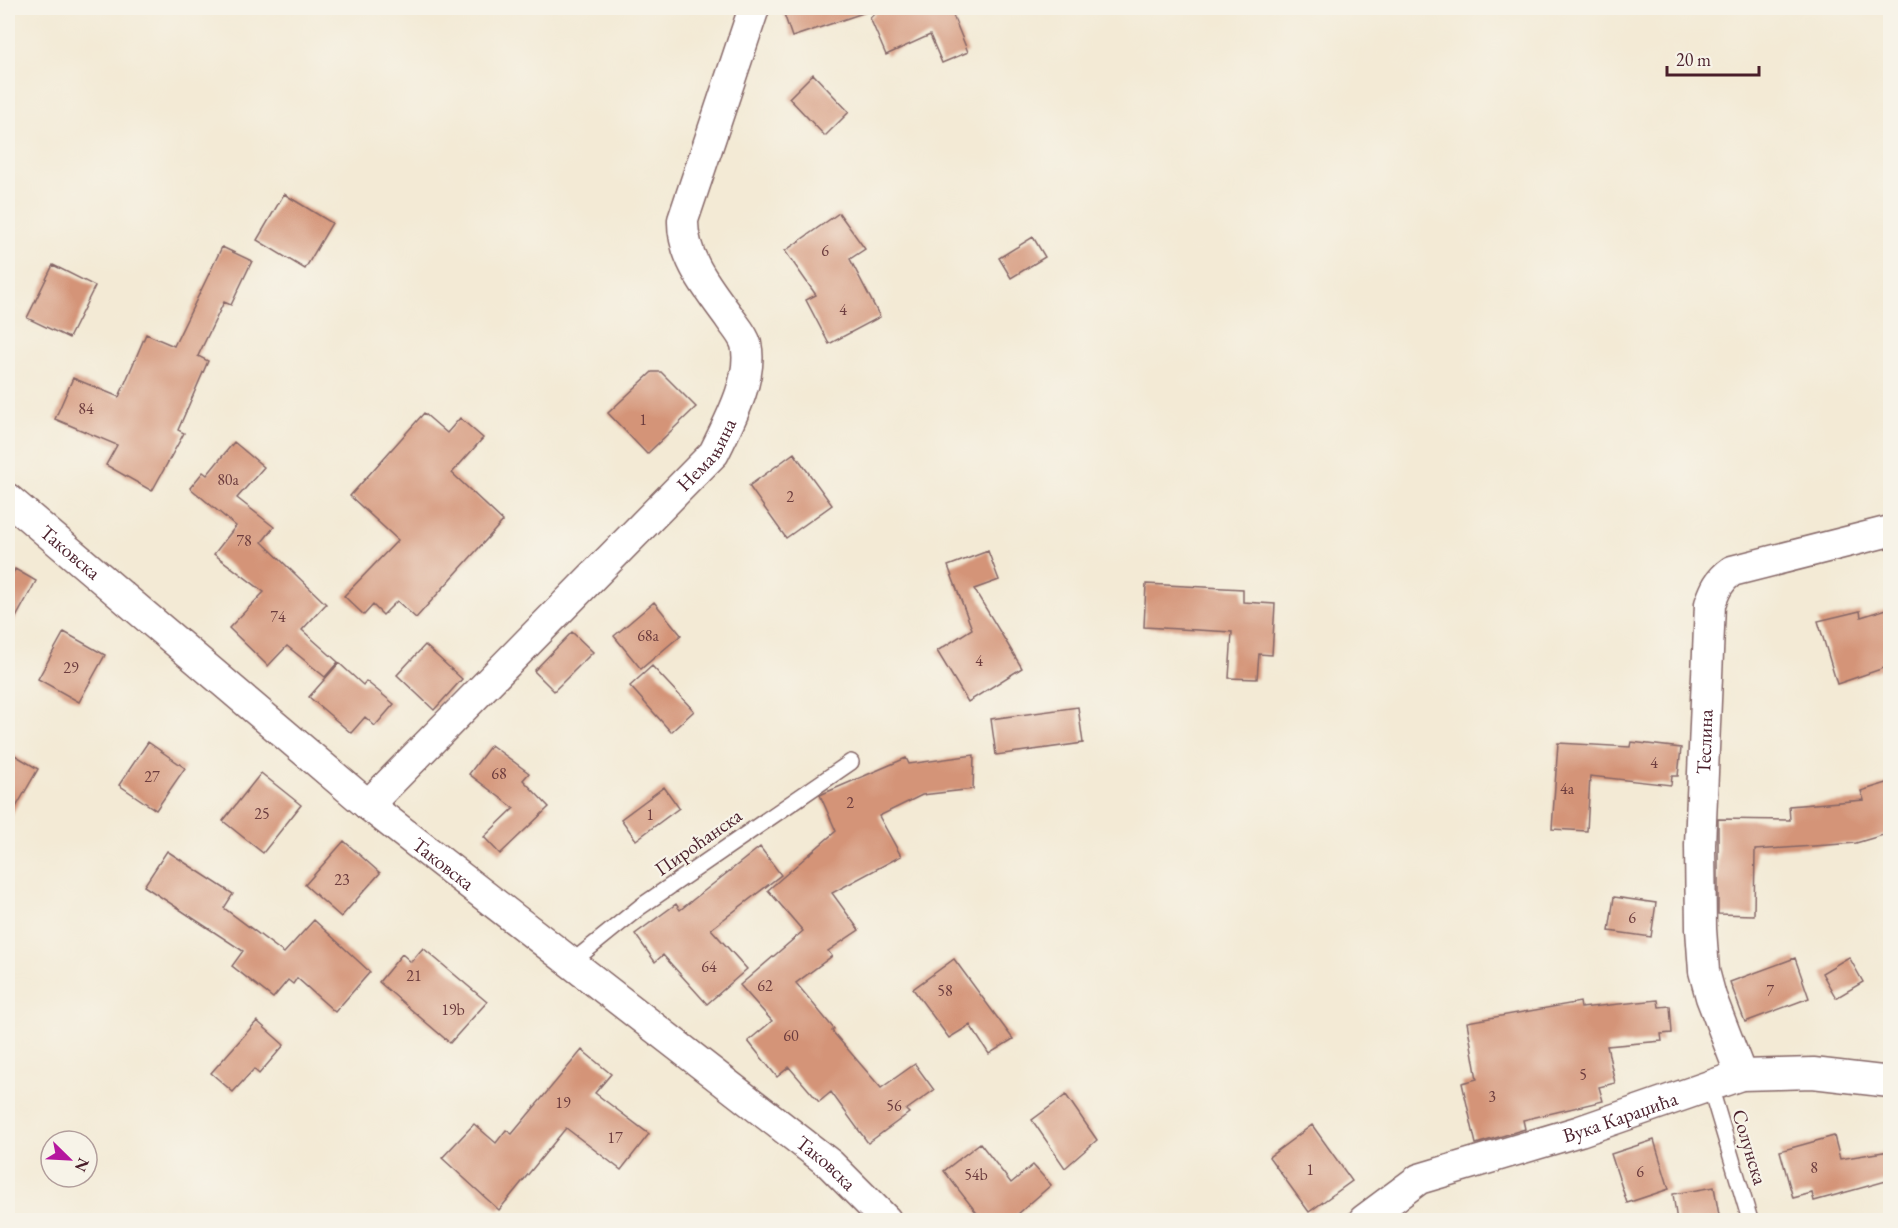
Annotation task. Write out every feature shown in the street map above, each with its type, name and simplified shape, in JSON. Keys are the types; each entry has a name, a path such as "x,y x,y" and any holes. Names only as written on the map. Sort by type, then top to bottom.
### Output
{"street":[{"name":"Немањина","path":"368,806 714,453 735,410 746,363 746,345 697,269 683,234 683,220 754,8"},
{"name":"Таковска","path":"8,499 368,806 830,1164 886,1221"},
{"name":"Теслина","path":"1741,1076 1711,997 1704,971 1701,929 1700,845 1710,604 1719,583 1732,571 1890,531"},
{"name":"Вука Караџића","path":"1364,1221 1419,1179 1580,1131 1741,1076 1814,1073 1890,1083"}],"lane":[{"name":"Пироћанска","path":"572,962 640,907 851,762"},
{"name":"Солунска","path":"1710,1086 1750,1221"}],"building":[{"path":"782,8 865,8 866,12 792,37"},
{"path":"880,8 950,8 968,52 942,63 930,35 886,55 870,18"},
{"path":"813,74 849,112 825,136 789,98"},
{"path":"284,194 332,223 305,269 257,240"},
{"path":"839,213 865,249 850,259 880,317 829,344 806,300 816,295 785,251"},
{"path":"1033,237 1045,257 1011,278 999,258"},
{"path":"222,247 252,261 231,305 224,302 198,356 208,361 178,430 184,433 152,491 106,465 117,445 55,419 73,378 119,397 146,334 174,346"},
{"path":"53,265 95,286 69,338 27,318"},
{"path":"652,372 661,372 696,407 647,454 608,413"},
{"path":"424,413 447,433 460,418 483,438 452,473 503,521 416,618 397,601 383,615 373,605 364,615 344,596 398,540 350,496"},
{"path":"234,442 264,467 237,498 274,527 262,542 326,604 302,630 338,662 325,677 287,646 268,666 229,628 264,592 214,554 236,526 190,488 203,472 207,475"},
{"path":"794,453 832,505 786,538 749,486"},
{"path":"988,551 999,580 974,589 1022,668 968,702 937,651 972,629 948,566"},
{"path":"15,569 36,581 8,632 8,583"},
{"path":"1146,584 1243,589 1243,602 1275,604 1272,655 1259,654 1257,679 1229,678 1232,632 1144,627"},
{"path":"654,602 681,635 641,669 614,636"},
{"path":"1890,608 1890,666 1837,684 1818,621 1860,611 1861,617"},
{"path":"64,632 105,655 79,702 38,679"},
{"path":"572,632 593,652 554,691 534,671"},
{"path":"425,645 462,679 434,710 397,675"},
{"path":"339,663 363,685 366,681 394,704 375,726 365,717 351,733 309,697"},
{"path":"652,666 694,711 671,732 630,686"},
{"path":"1078,707 1083,743 996,755 991,719"},
{"path":"148,742 185,768 156,810 119,785"},
{"path":"1631,742 1681,748 1678,776 1672,776 1671,785 1590,776 1587,831 1552,829 1558,743 1630,747"},
{"path":"491,745 529,773 523,780 549,807 500,854 484,837 514,808 469,774"},
{"path":"8,751 38,769 8,821"},
{"path":"974,755 973,789 922,795 879,816 901,856 832,893 859,930 828,951 832,956 796,983 834,1029 832,1031 881,1088 915,1064 934,1090 906,1110 909,1113 868,1143 831,1092 819,1102 789,1067 777,1077 748,1041 772,1021 740,985 803,931 768,890 836,831 820,795 906,758 909,764"},
{"path":"261,773 301,805 263,853 223,821"},
{"path":"1890,782 1890,833 1856,843 1755,850 1754,915 1718,914 1718,819 1790,820 1789,806 1864,800 1861,791"},
{"path":"664,787 679,808 636,840 621,819"},
{"path":"344,841 380,873 341,917 305,885"},
{"path":"760,847 781,875 711,929 747,969 707,1004 663,955 655,962 635,934 676,904 680,910"},
{"path":"167,851 233,894 224,908 284,953 314,920 370,972 335,1012 297,978 293,984 288,980 273,998 232,966 243,951 144,886"},
{"path":"1614,897 1656,903 1651,937 1609,931"},
{"path":"423,948 487,1002 450,1043 379,982 402,954 411,962"},
{"path":"1849,957 1863,982 1836,998 1822,973"},
{"path":"1795,958 1809,998 1745,1022 1730,982"},
{"path":"954,959 1013,1039 989,1054 970,1025 949,1038 913,989"},
{"path":"1658,1000 1659,1007 1670,1006 1672,1033 1661,1034 1662,1041 1607,1046 1615,1083 1599,1087 1603,1101 1523,1120 1525,1129 1476,1144 1462,1083 1477,1079 1467,1022 1580,1002 1581,1008"},
{"path":"257,1021 284,1045 259,1074 254,1069 233,1092 211,1073"},
{"path":"582,1050 611,1074 595,1093 649,1134 621,1170 566,1128 499,1210 442,1158 474,1124 496,1143 506,1130 512,1134"},
{"path":"1066,1095 1097,1140 1065,1168 1032,1120"},
{"path":"1312,1125 1352,1181 1309,1212 1269,1157"},
{"path":"1834,1136 1840,1159 1890,1151 1890,1180 1814,1201 1812,1193 1793,1198 1780,1151"},
{"path":"1654,1140 1669,1189 1627,1203 1611,1154"},
{"path":"980,1143 1011,1183 1033,1165 1051,1185 1010,1221 983,1221 944,1171"},
{"path":"1714,1187 1720,1221 1677,1221 1673,1194"}]}
